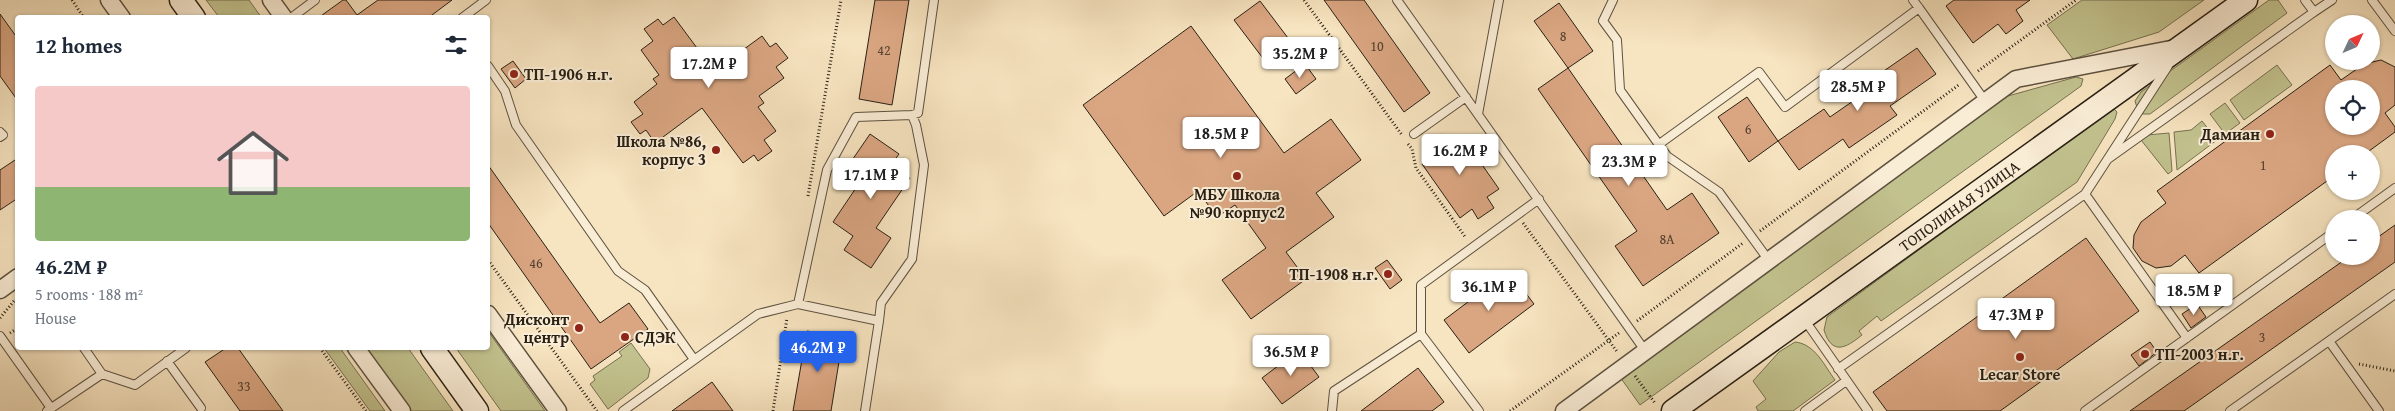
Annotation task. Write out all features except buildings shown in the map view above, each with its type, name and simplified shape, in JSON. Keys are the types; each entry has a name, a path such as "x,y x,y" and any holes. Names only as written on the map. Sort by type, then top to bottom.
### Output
{"main road":[{"path":"181,0 192,15"},
{"name":"ТОПОЛИНАЯ УЛИЦА","path":"1664,408 1803,317 2246,0"},
{"path":"433,350 477,411"}],"street":[{"path":"109,0 120,15"},
{"path":"272,0 282,15"},
{"path":"1564,411 1770,262 2016,79 2180,47"},
{"path":"0,290 15,279"},
{"path":"490,317 558,411"},
{"path":"357,350 402,411"}],"lane":[{"path":"295,15 315,0"},
{"path":"466,15 486,0"},
{"path":"798,304 827,170 856,117 912,116 918,113 934,0"},
{"path":"1397,0 1646,352"},
{"path":"1478,114 1498,0"},
{"path":"1612,0 1603,21 1617,40 1620,90 1667,156 1719,192 1770,262"},
{"path":"1913,0 1985,101"},
{"path":"2305,0 2314,12"},
{"path":"2104,161 2332,0"},
{"path":"2372,0 2395,31"},
{"path":"1658,145 1759,72 1785,107 1919,8"},
{"path":"1838,369 2085,194 2104,161 2180,47"},
{"path":"490,69 505,91 516,125 618,271 646,290 693,358"},
{"path":"1414,134 1466,97"},
{"path":"865,411 881,303 912,259 924,165 916,125 912,116"},
{"path":"0,132 3,135 0,137"},
{"path":"2364,210 2395,188"},
{"path":"2085,194 2187,338"},
{"path":"1479,411 1421,334 1420,285 1538,199"},
{"path":"2085,411 2325,238"},
{"path":"2230,411 2395,294"},
{"path":"623,411 693,358 758,314 798,304 879,321"},
{"path":"1803,317 1868,411"},
{"path":"1332,411 1334,391 1421,334"},
{"path":"0,336 49,410 102,374"},
{"path":"2329,341 2379,411"},
{"path":"85,350 102,374 135,385 183,350"},
{"path":"167,361 201,410"},
{"path":"1805,411 1846,381"}],"path":[{"path":"72,0 82,15"},
{"path":"1304,0 1412,149 1416,168 1472,247"},
{"path":"1510,411 1751,238 2076,0"},
{"path":"1517,214 1627,365 1664,408"},
{"path":"490,263 597,411"},
{"path":"0,318 15,300"},
{"path":"321,350 366,411"},
{"path":"2343,360 2395,371"}],"green space":[{"path":"206,0 249,0 260,15 217,15"},
{"path":"2082,0 2204,0 2159,32 2073,59 2047,25"},
{"path":"2269,0 2278,0 2287,13 2150,114 2139,114 2135,101 2141,92"},
{"path":"2277,65 2292,85 2244,120 2230,100"},
{"path":"2076,77 2083,79 2081,86 1640,405 1620,377 2008,96"},
{"path":"2225,103 2240,123 2225,134 2210,114"},
{"path":"2114,109 2117,112 2115,119 2077,182 1881,321 1877,316 1859,331 1862,335 1850,343 1840,347 1831,344 1824,330 1827,317"},
{"path":"2202,121 2217,140 2177,170 2174,132 2191,130"},
{"path":"2169,133 2172,171 2168,174 2141,140 2147,135"},
{"path":"490,334 545,411 501,411 457,350 490,350"},
{"path":"1795,342 1814,351 1835,380 1793,411 1758,411 1756,407 1766,399 1753,381 1779,352"},
{"path":"631,343 650,369 648,378 608,409 590,384 595,380 593,376 622,356 619,352"},
{"path":"325,350 341,350 385,411 370,411"},
{"path":"365,350 409,350 453,411 410,411"}],"place":[{"name":"ТП-1906 н.г.","path":"514,74"},
{"name":"Дамиан","path":"2270,134"},
{"name":"Школа №86, корпус 3","path":"716,150"},
{"name":"МБУ Школа №90 корпус2","path":"1237,176"},
{"name":"ТП-1908 н.г.","path":"1388,274"},
{"name":"Дисконт центр","path":"579,328"},
{"name":"СДЭК","path":"625,337"},
{"name":"ТП-2003 н.г.","path":"2145,354"},
{"name":"Lecar Store","path":"2020,357"}]}
